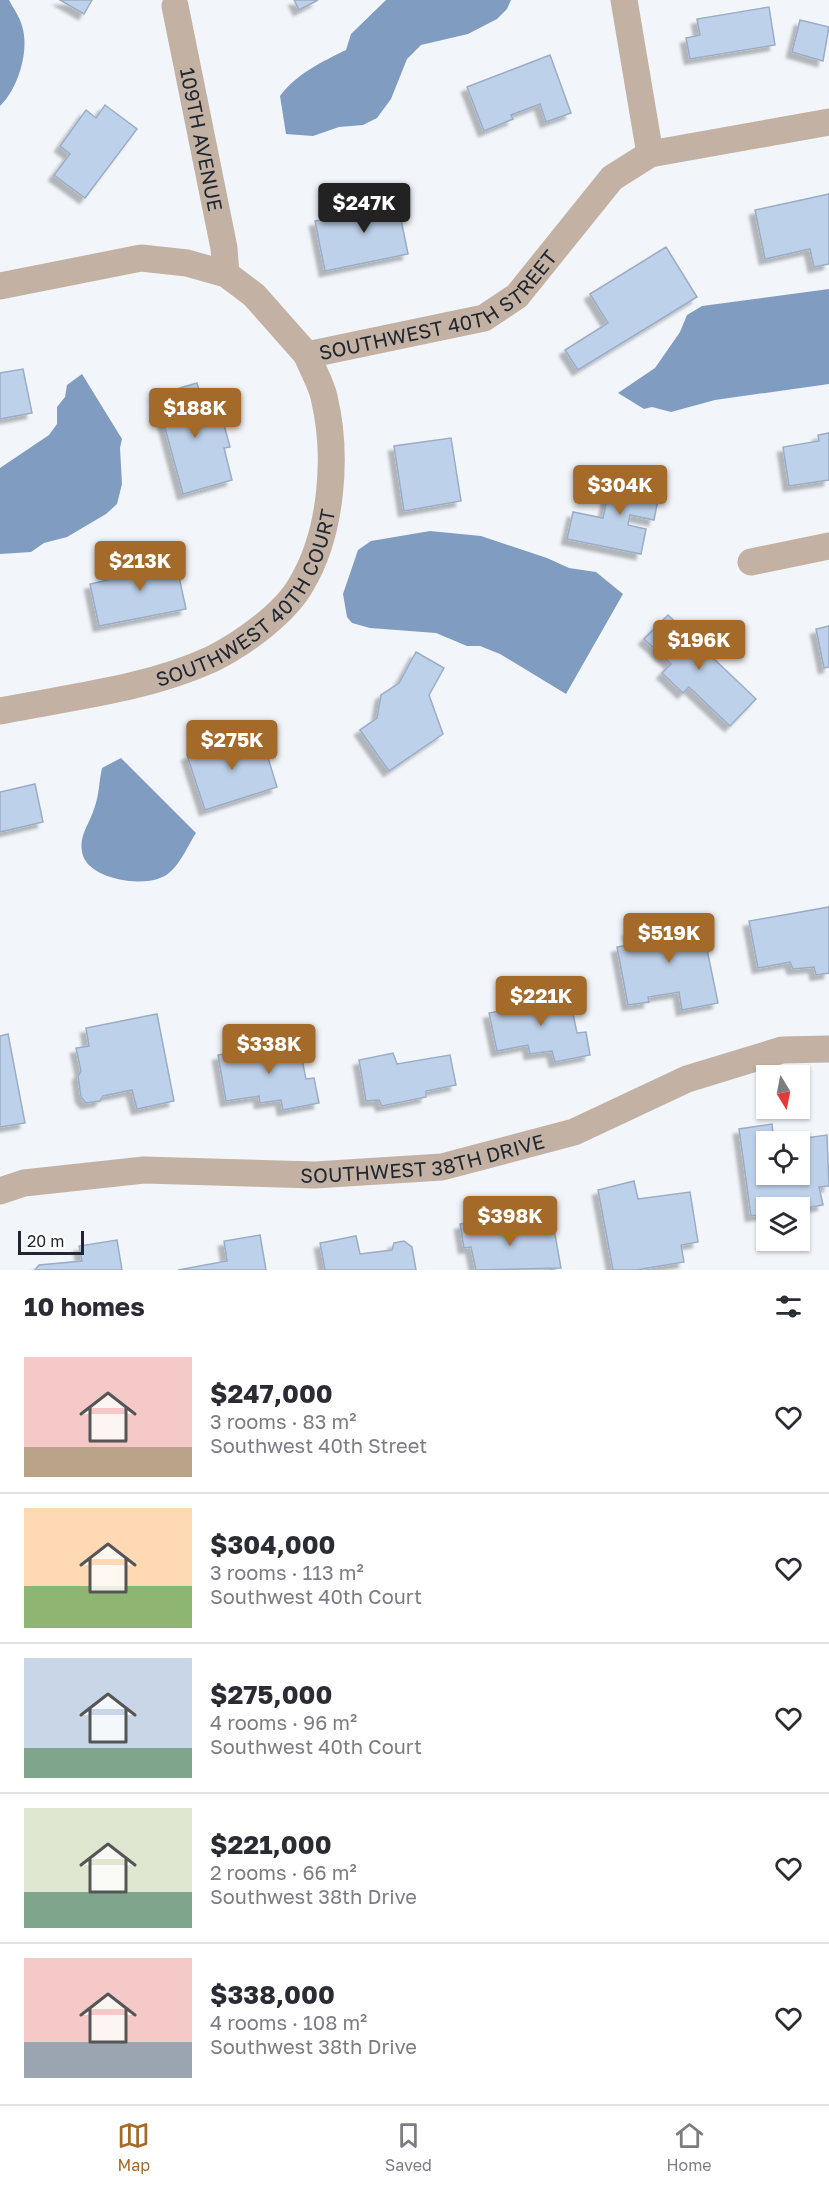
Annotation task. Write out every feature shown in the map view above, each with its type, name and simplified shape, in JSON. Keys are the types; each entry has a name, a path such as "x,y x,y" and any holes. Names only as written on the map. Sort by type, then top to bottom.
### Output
{"street":[{"path":"624,0 650,154"},
{"name":"109TH AVENUE","path":"175,6 224,248 226,274"},
{"name":"SOUTHWEST 40TH STREET","path":"0,286 141,258 187,263 226,274 254,295 307,355 484,318 517,297 612,178 650,154 829,122"},
{"name":"SOUTHWEST 40TH COURT","path":"0,711 151,680 213,658 268,623 302,584 326,524 332,467 324,397 307,355"},
{"path":"751,562 829,546"},
{"name":"SOUTHWEST 38TH DRIVE","path":"0,1191 24,1184 144,1170 315,1175 442,1167 574,1132 687,1078 782,1050 829,1049"}],"water":[{"path":"0,0 9,0 18,16 24,36 24,46 17,80 0,106"},
{"path":"386,0 511,0 507,9 497,19 468,34 421,45 407,59 391,99 377,118 363,125 339,127 313,136 286,134 280,96 301,75 346,50 351,34"},
{"path":"829,289 829,384 715,400 671,412 652,407 644,409 618,393 655,368 680,332 687,315 702,306"},
{"path":"82,374 122,439 120,448 122,484 117,504 106,514 67,537 44,543 31,552 0,554 0,468 49,435 57,424 57,407 65,397 67,385"},
{"path":"430,531 481,536 547,558 569,568 596,572 623,594 566,694 500,654 480,646 467,646 436,633 370,628 352,623 347,617 343,594 358,550 371,541"},
{"path":"121,758 196,833 178,864 161,878 135,881 107,876 86,862 82,852 82,840 96,804 102,768"}],"building":[{"path":"60,0 92,0 84,14"},
{"path":"294,0 318,0 299,10"},
{"path":"769,7 775,45 690,59 686,38 700,35 697,19"},
{"path":"800,20 829,27 823,61 792,52"},
{"path":"550,55 571,113 546,122 540,104 511,115 513,119 484,131 467,87"},
{"path":"105,105 137,129 85,198 54,175 70,154 60,146 86,110 96,118"},
{"path":"394,185 408,254 325,271 315,221 378,209 374,190"},
{"path":"829,194 829,264 814,267 810,249 765,259 755,210"},
{"path":"666,247 697,297 578,370 565,350 608,323 590,294"},
{"path":"23,369 32,413 0,419 0,373"},
{"path":"197,383 204,407 211,405 216,423 223,421 230,447 224,448 232,480 183,494 156,395"},
{"path":"829,433 829,480 789,486 783,447 819,441 818,435"},
{"path":"451,438 461,501 404,511 394,446"},
{"path":"640,469 663,474 654,520 630,515 628,525 646,529 641,554 567,539 573,512 603,518 610,483 636,488"},
{"path":"174,554 186,609 99,626 90,584 126,576 124,564"},
{"path":"668,615 756,699 730,726 689,687 683,693 662,673 671,664 644,639"},
{"path":"829,626 829,667 824,668 816,629"},
{"path":"416,652 444,668 429,695 443,734 389,771 360,730 377,718 381,695 399,683"},
{"path":"260,732 277,787 205,810 187,755"},
{"path":"35,784 43,822 0,832 0,792"},
{"path":"829,907 829,973 816,975 814,967 793,969 790,962 758,968 749,921"},
{"path":"700,915 718,1003 682,1010 679,992 648,997 649,1002 628,1005 617,947 632,944 628,931"},
{"path":"568,989 577,1033 586,1032 590,1055 555,1062 552,1051 530,1054 528,1045 497,1051 489,1013 521,1007 519,999"},
{"path":"157,1014 174,1101 137,1109 132,1090 103,1096 100,1101 86,1103 81,1097 78,1076 81,1071 76,1048 89,1046 86,1028"},
{"path":"8,1034 25,1123 0,1127 0,1036"},
{"path":"298,1039 306,1079 314,1078 319,1103 283,1110 281,1100 260,1103 259,1096 226,1101 218,1055"},
{"path":"393,1053 397,1064 450,1055 456,1085 426,1091 426,1097 382,1106 379,1100 366,1101 359,1060"},
{"path":"772,1124 773,1131 756,1131 756,1185 810,1185 810,1137 827,1135 829,1186 819,1187 823,1205 810,1207 810,1197 756,1197 756,1215 751,1216 739,1129"},
{"path":"634,1181 638,1199 690,1192 698,1242 681,1245 684,1262 636,1270 613,1270 598,1190"},
{"path":"494,1218 497,1228 517,1226 519,1233 554,1229 561,1268 476,1270 471,1247 464,1248 460,1224"},
{"path":"260,1235 266,1270 178,1270 227,1261 224,1241"},
{"path":"356,1236 360,1254 392,1250 394,1243 404,1241 412,1247 416,1270 325,1270 320,1243"},
{"path":"117,1240 122,1270 35,1270 39,1265 82,1261 79,1246"}]}
